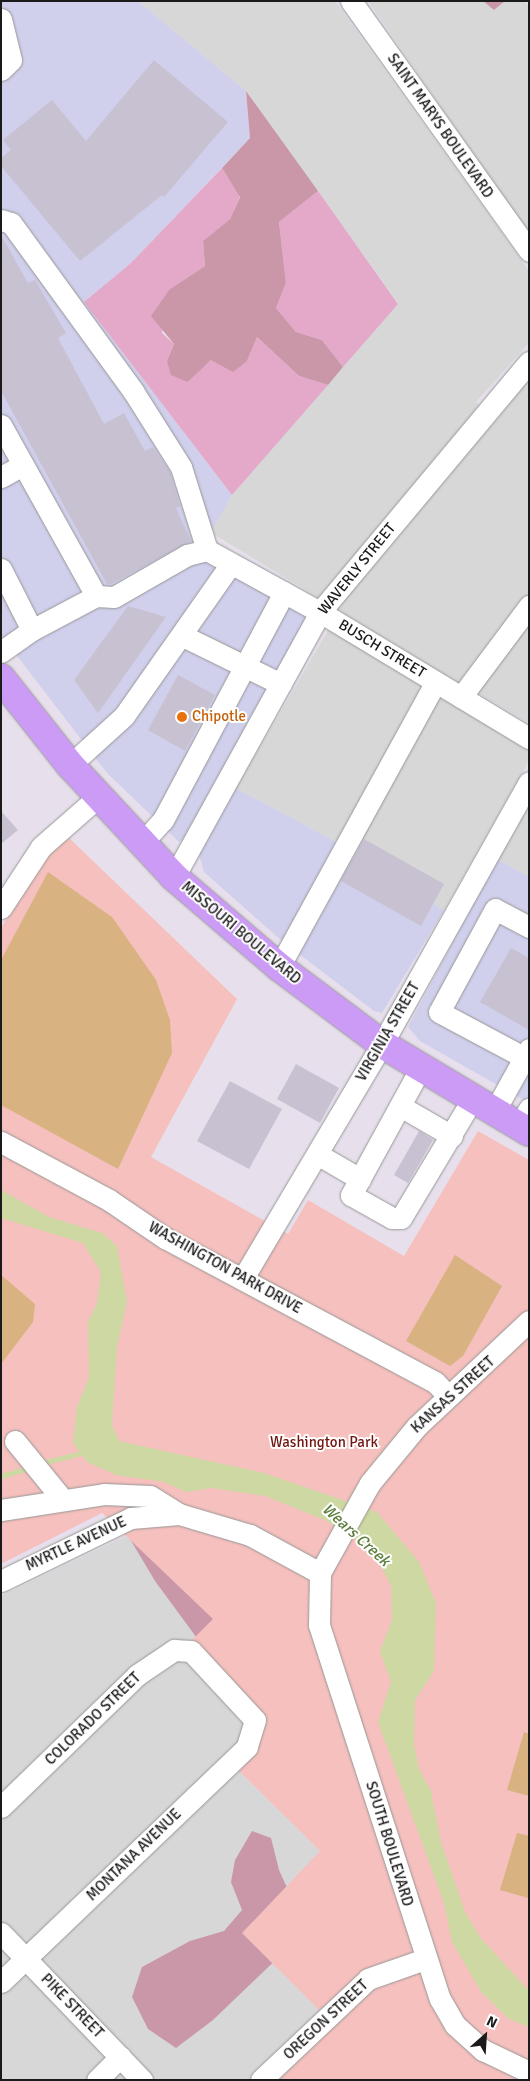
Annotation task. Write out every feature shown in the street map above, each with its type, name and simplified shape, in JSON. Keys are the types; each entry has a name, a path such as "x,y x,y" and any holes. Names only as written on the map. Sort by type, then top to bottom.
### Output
{"main road":[{"name":"MISSOURI BOULEVARD","path":"3,686 98,797 174,877 279,967 382,1044 420,1069 483,1106 525,1122"}],"street":[{"name":"SAINT MARYS BOULEVARD","path":"354,3 529,251"},
{"path":"1,19 6,65"},
{"path":"1,220 18,233 133,391 176,459 207,550 187,555 114,597 96,596 32,630 1,652"},
{"name":"WAVERLY STREET","path":"174,877 320,612 529,362"},
{"path":"1,425 96,596"},
{"path":"1,476 23,465"},
{"name":"BUSCH STREET","path":"207,550 320,612 529,738"},
{"path":"70,765 124,716 183,636 231,564"},
{"path":"1,569 32,630"},
{"path":"142,843 163,820 284,592"},
{"path":"461,697 529,606"},
{"path":"183,636 242,668 280,684"},
{"path":"279,967 436,682"},
{"name":"VIRGINIA STREET","path":"243,1278 382,1044 529,782"},
{"path":"1,908 41,847 98,797"},
{"path":"467,893 529,927"},
{"path":"420,1069 351,1195 392,1218 401,1218 452,1136 483,1106 527,1056 439,1012 495,909"},
{"path":"424,968 454,985"},
{"path":"400,1106 452,1136"},
{"name":"WASHINGTON PARK DRIVE","path":"1,1142 109,1200 165,1238 435,1382 448,1396"},
{"path":"317,1154 360,1179"},
{"name":"KANSAS STREET","path":"320,1574 370,1483 448,1396 508,1345 529,1321"},
{"path":"15,1441 63,1500"},
{"path":"1,1510 104,1494 150,1496 179,1514"},
{"name":"MYRTLE AVENUE","path":"1,1581 131,1518 179,1514 250,1535 320,1574"},
{"name":"SOUTH BOULEVARD","path":"320,1574 320,1625 424,1959 455,2026 483,2050 529,2072"},
{"name":"COLORADO STREET","path":"1,1807 137,1675 174,1650 191,1651 255,1720"},
{"name":"MONTANA AVENUE","path":"1,1982 247,1746 255,1720"},
{"name":"PIKE STREET","path":"1,1933 142,2080"},
{"name":"OREGON STREET","path":"260,2080 368,1979 424,1959"},
{"path":"97,2080 120,2057"}],"shaded area":[{"path":"1,1 138,1 246,91 250,138 131,263 84,302 232,495 198,554 308,617 185,839 179,842 107,773 1,635"},
{"path":"138,1 335,1 529,271 529,343 476,402 492,417 529,373 529,599 464,686 210,532 232,495 398,303 246,91"},
{"path":"368,1 483,1 494,10 505,1 524,1 529,6 529,235"},
{"path":"483,1 505,1 494,10"},
{"path":"246,91 318,191 279,222 286,283 276,308 296,332 322,340 343,367 328,385 299,376 257,337 247,361 233,372 211,360 188,382 171,375 167,361 174,344 151,316 170,289 205,266 203,241 230,219 240,197 222,168 250,138"},
{"path":"222,168 240,196 230,219 203,241 205,266 170,289 162,333 174,344 167,361 188,382 211,360 247,361 257,337 299,376 328,385 232,495 84,302 131,263"},
{"path":"318,191 398,304 343,367 322,340 296,332 276,308 286,283 279,222"},
{"path":"529,619 529,723 476,692"},
{"path":"330,627 529,744 529,761 444,910 343,853 345,847 236,788"},
{"path":"236,788 345,847 343,853 444,910 382,1013 374,1011 282,941 204,872 199,854"},
{"path":"529,805 529,877 497,859"},
{"path":"497,859 529,877 529,1103 420,1041 408,1027"},
{"path":"48,872 112,917 156,980 170,1020 172,1053 118,1169 1,1105 1,960"},
{"path":"455,1255 502,1286 463,1356 450,1366 406,1341"},
{"path":"1,1275 35,1304 33,1322 1,1364"},
{"path":"126,1536 213,1619 248,1705 237,1769 320,1851 334,2025 279,2080 1,2080 1,1596"},
{"path":"203,1537 389,1896 287,1949 213,2020 176,2048 148,2029 132,1997 142,1967 190,1941 224,1931 242,1910 231,1882 235,1860 252,1831 271,1838 279,1870 294,1903 322,1867 315,1799 155,1581 130,1539"},
{"path":"524,1732 529,1734 529,1796 507,1790"},
{"path":"517,1833 529,1836 528,1898 500,1890"}],"green space":[{"name":"Washington Park","path":"68,837 237,999 151,1157 288,1234 308,1200 404,1256 478,1131 529,1160 529,2080 279,2080 334,2025 242,1933 320,1851 237,1769 258,1732 190,1642 213,1619 102,1513 1,1564 1,928 49,849"}],"water":[{"name":"Wears Creek","path":"1,1190 49,1217 102,1233 117,1246 127,1302 117,1346 112,1425 119,1441 264,1473 377,1512 419,1562 436,1603 434,1671 415,1700 414,1744 419,1769 431,1791 441,1842 465,1912 480,1937 529,1991 529,2027 509,2019 482,1993 452,1942 444,1903 378,1722 391,1682 380,1651 392,1620 391,1585 372,1550 325,1520 265,1496 212,1488 186,1492 164,1482 116,1475 87,1462 73,1443 77,1407 89,1377 88,1321 97,1304 101,1272 83,1243 1,1218"}],"building":[{"path":"154,60 228,122 164,197 162,195 80,261 1,166 1,158 11,150 3,140 52,100 86,141"},
{"path":"1,235 28,283 35,280 66,333 58,338 104,424 124,413 145,451 153,447 170,472 180,506 176,508 191,541 111,584 107,584 1,391"},
{"path":"128,606 166,617 98,713 74,680"},
{"path":"178,675 215,695 185,751 148,730"},
{"path":"1,811 18,830 1,844"},
{"path":"364,839 444,884 421,926 341,881"},
{"path":"511,948 529,958 529,1030 480,1002"},
{"path":"296,1064 339,1088 320,1123 277,1099"},
{"path":"230,1081 282,1109 249,1169 197,1141"},
{"path":"419,1131 433,1140 408,1183 394,1175"}],"waterway":[{"path":"42,1463 85,1452"},
{"path":"1,1476 26,1469"}],"place":[{"name":"Chipotle","path":"182,717"}]}
